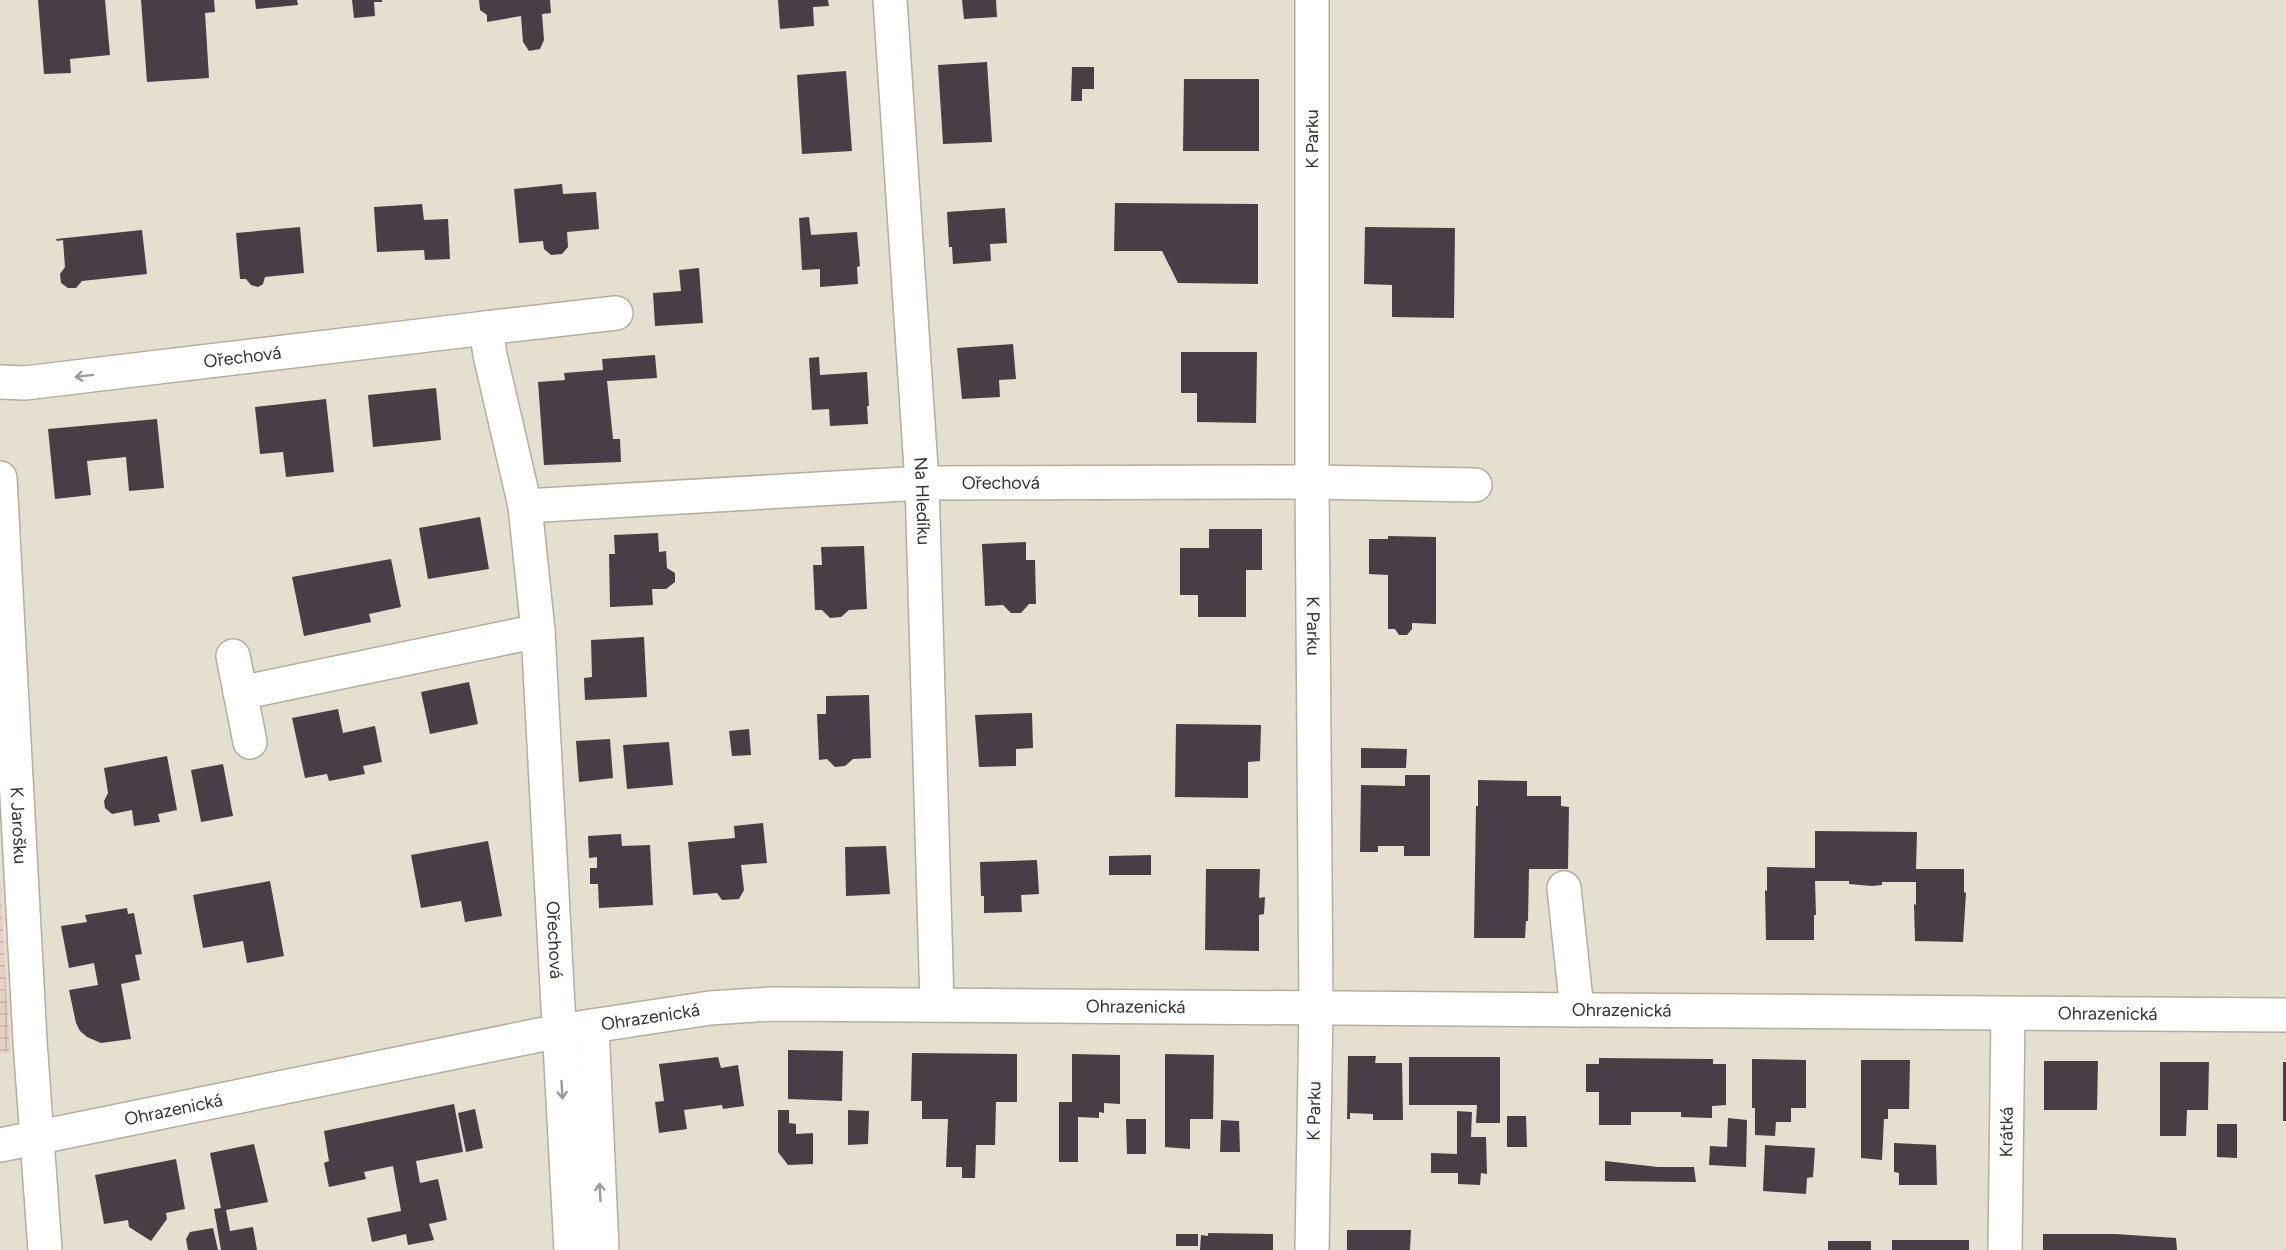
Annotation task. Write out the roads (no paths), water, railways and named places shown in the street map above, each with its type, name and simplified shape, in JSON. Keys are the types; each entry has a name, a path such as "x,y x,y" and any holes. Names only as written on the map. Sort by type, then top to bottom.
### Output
{"street":[{"name":"Na Hledíku","path":"890,0 922,483 937,1004"},
{"name":"K Parku","path":"1312,0 1312,482 1316,1007 1312,1250"},
{"name":"Ořechová","path":"0,382 25,383 616,313"},
{"name":"Ořechová","path":"486,328 490,355 525,506 538,631 571,1250"},
{"name":"K Jarošku","path":"0,478 30,1041 45,1250"},
{"name":"Ořechová","path":"525,506 922,483 1312,482 1475,485"},
{"path":"240,693 538,631"},
{"path":"233,656 250,742"},
{"path":"1564,888 1577,1010"},
{"name":"Ohrazenická","path":"0,1145 559,1031 710,1008 772,1004 1807,1010 2286,1016"},
{"name":"Krátká","path":"2006,1250 2008,1014"},
{"path":"591,1026 603,1250"}]}
